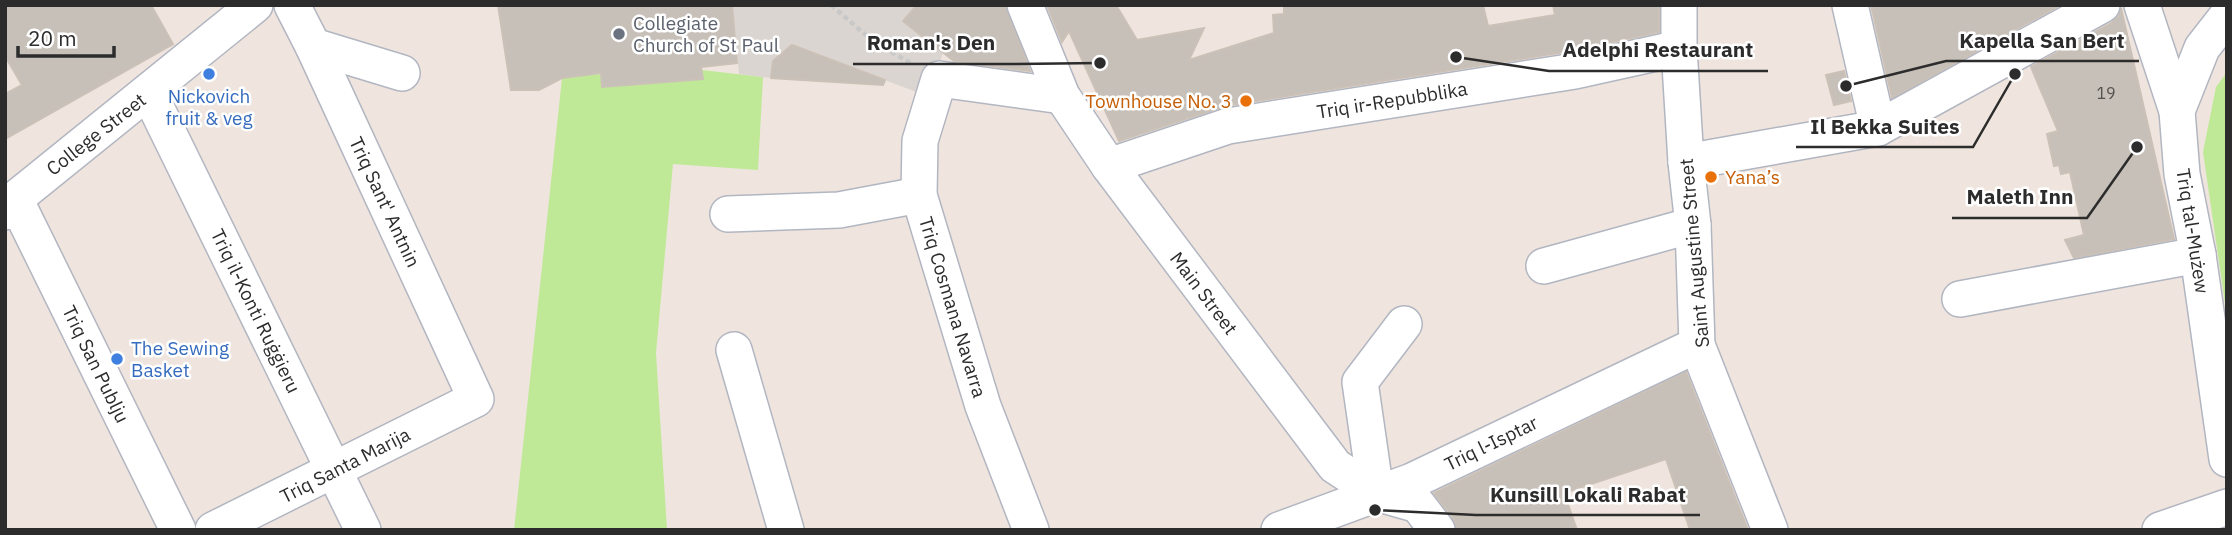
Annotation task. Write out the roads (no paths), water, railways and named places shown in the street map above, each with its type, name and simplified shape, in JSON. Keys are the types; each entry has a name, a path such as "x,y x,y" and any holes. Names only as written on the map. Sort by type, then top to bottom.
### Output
{"street":[{"name":"College Street","path":"10,206 255,5"},
{"name":"Triq Sant' Antnin","path":"292,5 476,399"},
{"name":"Main Street","path":"1025,5 1062,96 1109,166 1335,466 1376,494 1418,505 1437,530"},
{"name":"Saint Augustine Street","path":"1679,5 1686,162 1693,225 1697,345 1770,530"},
{"path":"1850,5 1878,128"},
{"path":"1686,162 1878,128 2102,5"},
{"path":"2142,5 2177,111"},
{"name":"Triq tal-Mużew","path":"2227,16 2202,48 2177,111 2182,174 2198,255 2227,459"},
{"path":"313,46 402,73"},
{"name":"Triq ir-Repubblika","path":"1109,166 1228,126 1575,71 1679,48"},
{"name":"Triq Cosmana Navarra","path":"1031,530 982,406 919,195 920,141 939,79 1062,96"},
{"name":"Triq il-Konti Ruġġieru","path":"149,93 363,530"},
{"path":"728,214 839,210 919,195"},
{"name":"Triq San Publju","path":"10,206 178,530"},
{"path":"1544,266 1693,225"},
{"path":"1960,299 2198,255"},
{"path":"1376,494 1360,382 1404,324"},
{"name":"Triq l-Isptar","path":"1279,530 1412,481 1697,345"},
{"path":"734,351 786,530"},
{"name":"Triq Santa Marija","path":"214,530 476,399"},
{"path":"2160,530 2227,507"}],"place":[{"name":"Collegiate Church of St Paul","path":"619,34"},
{"name":"Adelphi Restaurant","path":"1456,57"},
{"name":"Roman's Den","path":"1100,63"},
{"name":"Nickovich fruit & veg","path":"209,74"},
{"name":"Il Bekka Suites","path":"2015,74"},
{"name":"Kapella San Bert","path":"1846,86"},
{"name":"Townhouse No. 3","path":"1246,101"},
{"name":"Maleth Inn","path":"2137,147"},
{"name":"Yana’s","path":"1711,177"},
{"name":"The Sewing Basket","path":"117,359"},
{"name":"Kunsill Lokali Rabat","path":"1375,510"}]}
